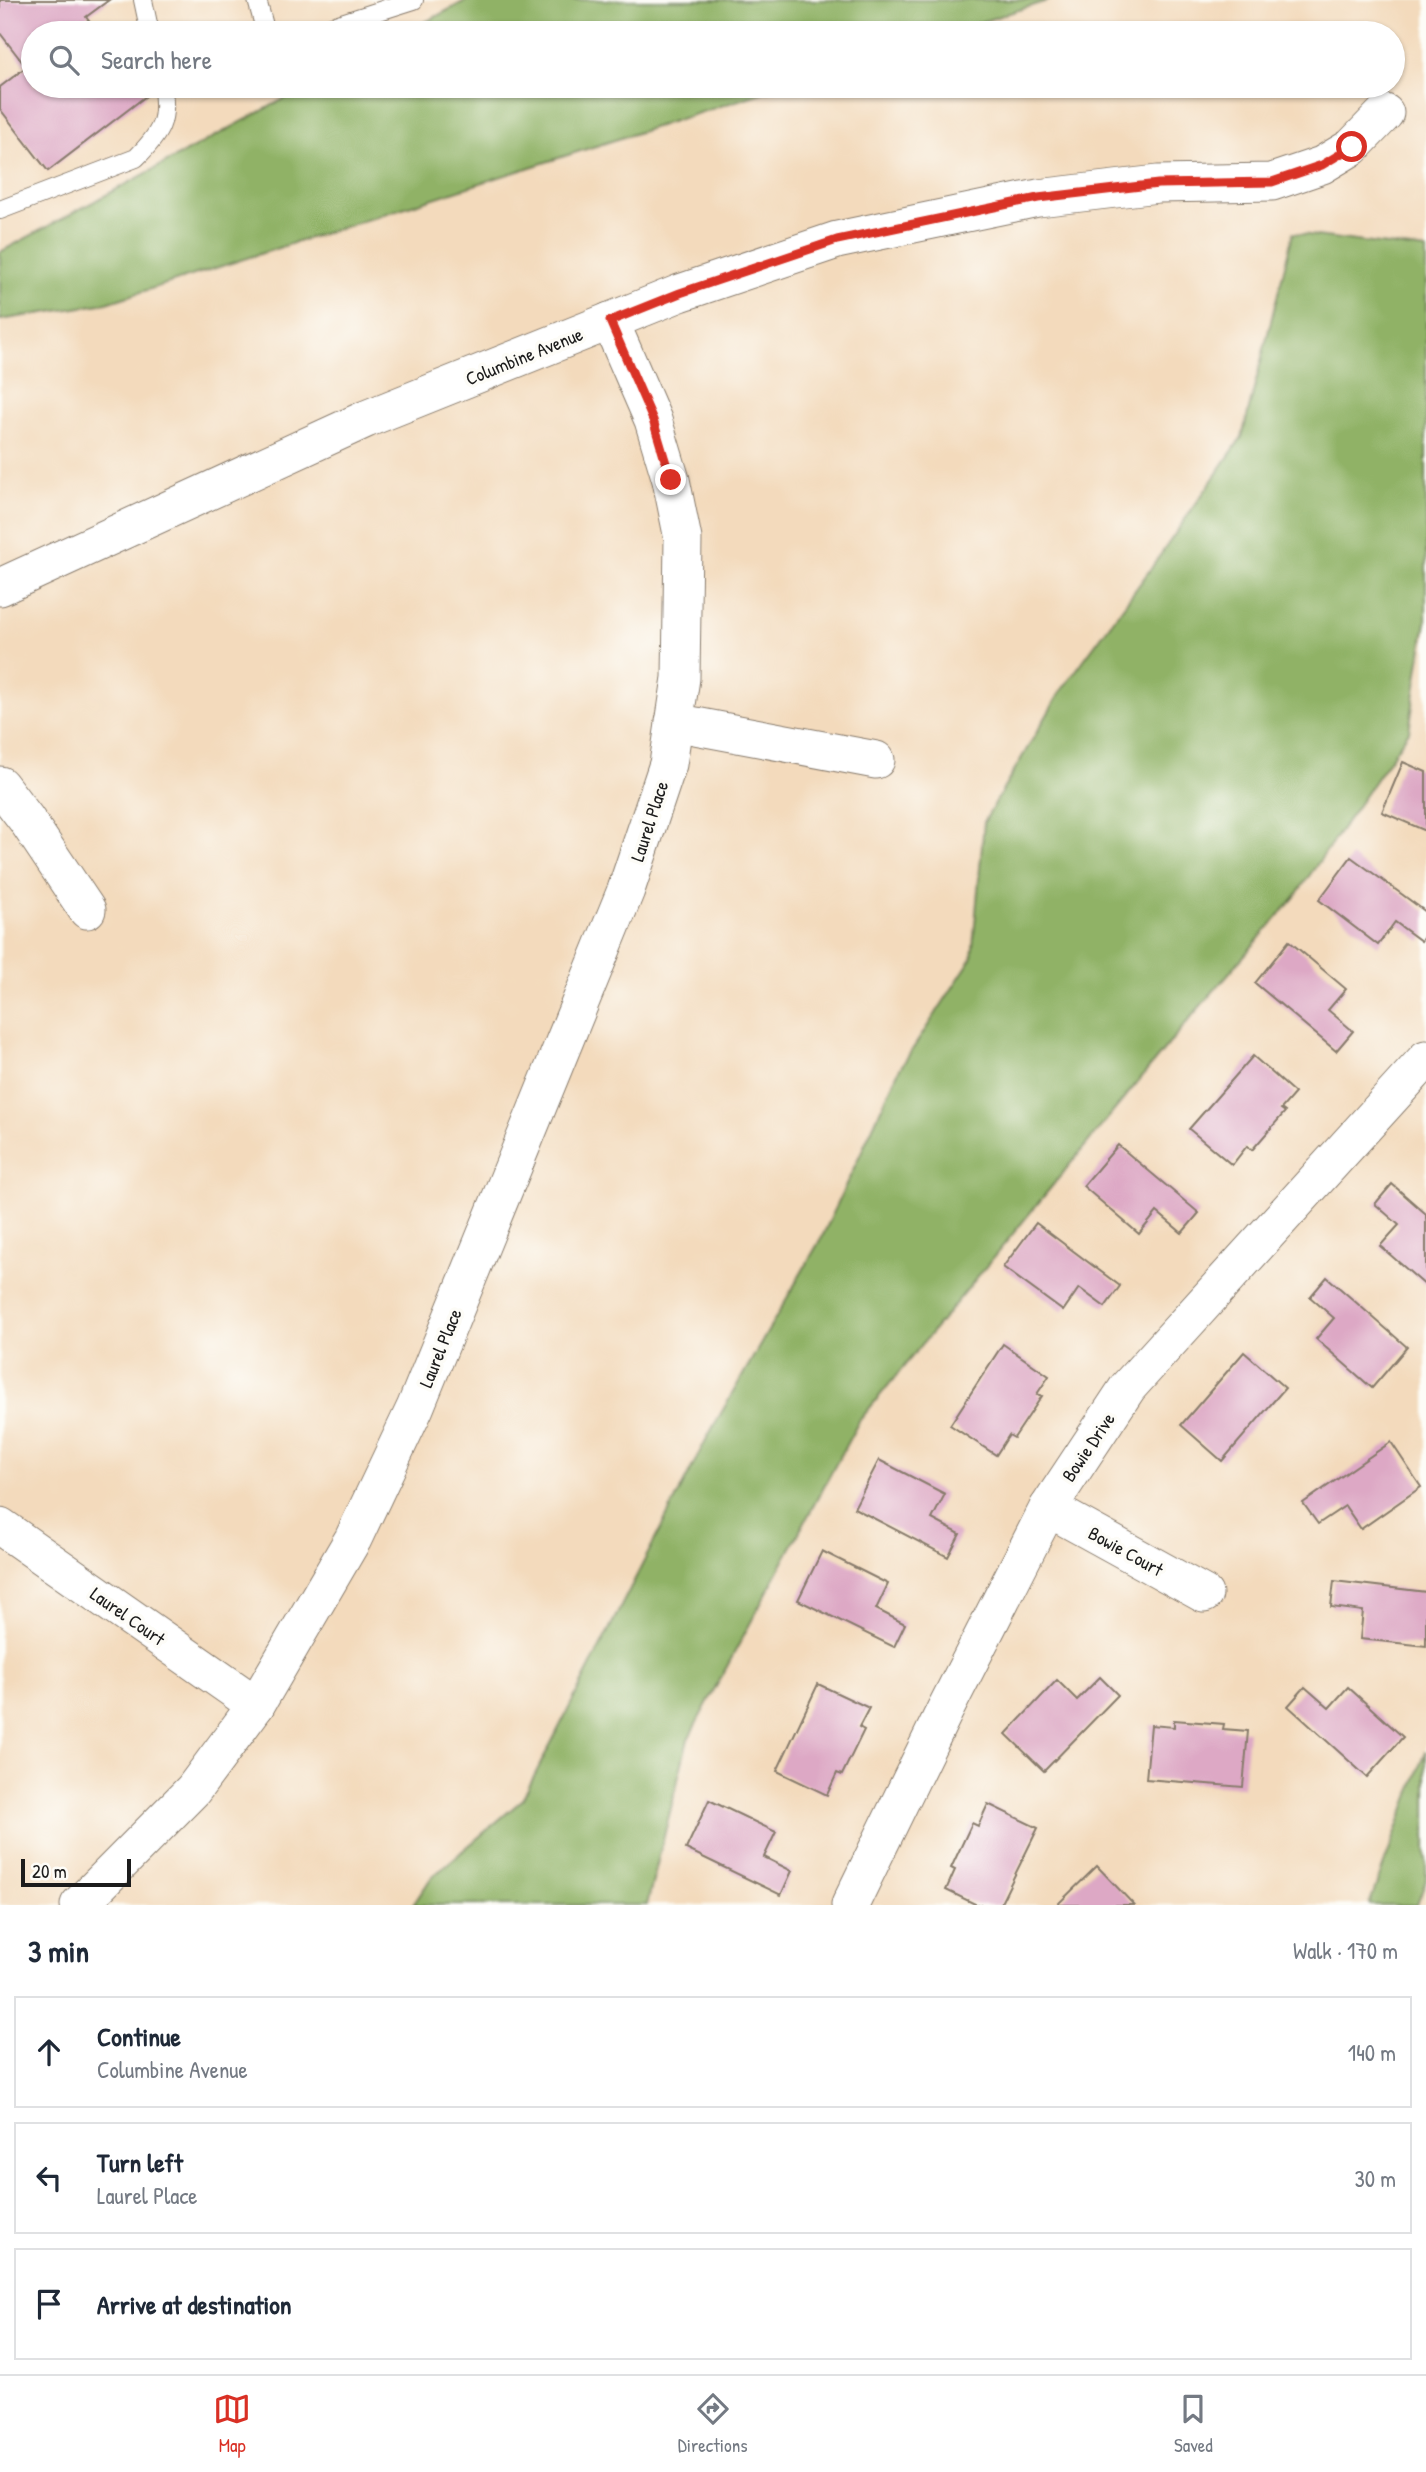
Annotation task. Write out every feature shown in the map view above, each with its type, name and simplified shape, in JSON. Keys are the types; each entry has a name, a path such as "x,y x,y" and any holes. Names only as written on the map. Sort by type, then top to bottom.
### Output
{"street":[{"name":"Columbine Avenue","path":"0,587 366,419 680,293 837,240 1024,201 1158,184 1272,182 1322,165 1352,147 1384,113"},
{"name":"Laurel Place","path":"79,1905 192,1790 256,1706 353,1539 415,1408 626,890 668,764 681,678 683,539 671,480 653,420 610,321"},
{"path":"674,722 876,760"},
{"path":"0,785 87,910"},
{"name":"Bowie Drive","path":"850,1905 1048,1508 1128,1387 1426,1059"},
{"name":"Bowie Court","path":"1048,1508 1204,1594"},
{"name":"Laurel Court","path":"0,1526 256,1706"}],"lane":[{"path":"143,0 147,21"},
{"path":"257,0 263,21"},
{"path":"348,21 414,0"},
{"path":"0,210 136,158 149,146 165,117 163,98"}],"green space":[{"path":"467,0 1050,0 984,21 428,21"},
{"path":"286,98 746,98 107,303 0,320 0,252"},
{"path":"1293,233 1426,250 1426,621 1409,731 1294,898 1192,1016 859,1421 688,1739 647,1905 413,1905 431,1878 522,1800 708,1436 823,1235 899,1070 972,958 984,822 1061,691 1152,567 1242,437"},
{"path":"1426,1751 1426,1880 1417,1905 1369,1905"}],"building":[{"path":"0,0 109,0 86,17 89,21 21,21 21,60 0,33"},
{"path":"21,71 21,98 143,98 48,171 0,109 0,87"},
{"path":"1403,762 1426,772 1426,831 1382,812"},
{"path":"1351,857 1426,912 1426,934 1421,941 1395,922 1378,945 1319,900"},
{"path":"1289,941 1346,989 1328,1010 1353,1031 1336,1051 1255,983"},
{"path":"1253,1056 1295,1093 1281,1109 1285,1112 1252,1150 1247,1146 1232,1165 1189,1129"},
{"path":"1118,1145 1199,1213 1182,1233 1157,1212 1139,1234 1083,1186"},
{"path":"1392,1184 1426,1214 1426,1286 1380,1246 1399,1225 1375,1204"},
{"path":"1036,1223 1120,1286 1105,1307 1079,1288 1063,1311 1003,1267"},
{"path":"1327,1277 1407,1347 1372,1388 1316,1339 1334,1318 1310,1297"},
{"path":"1003,1344 1049,1376 1037,1394 1042,1396 1014,1438 1009,1435 996,1455 950,1425"},
{"path":"1244,1352 1285,1388 1222,1461 1181,1425"},
{"path":"1391,1442 1421,1487 1361,1529 1345,1506 1318,1524 1303,1503"},
{"path":"879,1460 945,1494 932,1519 960,1534 948,1557 854,1508"},
{"path":"822,1551 888,1584 876,1609 905,1624 894,1647 798,1600"},
{"path":"1334,1581 1426,1592 1426,1646 1360,1639 1363,1611 1331,1607"},
{"path":"1100,1677 1118,1695 1044,1771 1006,1734 1057,1680 1077,1700"},
{"path":"818,1684 869,1708 859,1727 864,1730 842,1775 837,1773 827,1795 777,1771"},
{"path":"1305,1687 1329,1708 1348,1687 1403,1737 1367,1777 1288,1706"},
{"path":"1174,1720 1224,1724 1223,1729 1248,1731 1243,1787 1146,1779 1151,1725 1174,1727"},
{"path":"709,1800 776,1832 764,1857 792,1871 781,1895 686,1849"},
{"path":"988,1804 1038,1828 1000,1905 977,1905 946,1890 955,1870 951,1868 972,1823 978,1826"},
{"path":"1097,1866 1134,1905 1057,1905"}],"route":[{"path":"671,480 653,420 610,321 680,293 837,240 1038,198 1158,184 1272,182 1322,165 1352,147"}]}
